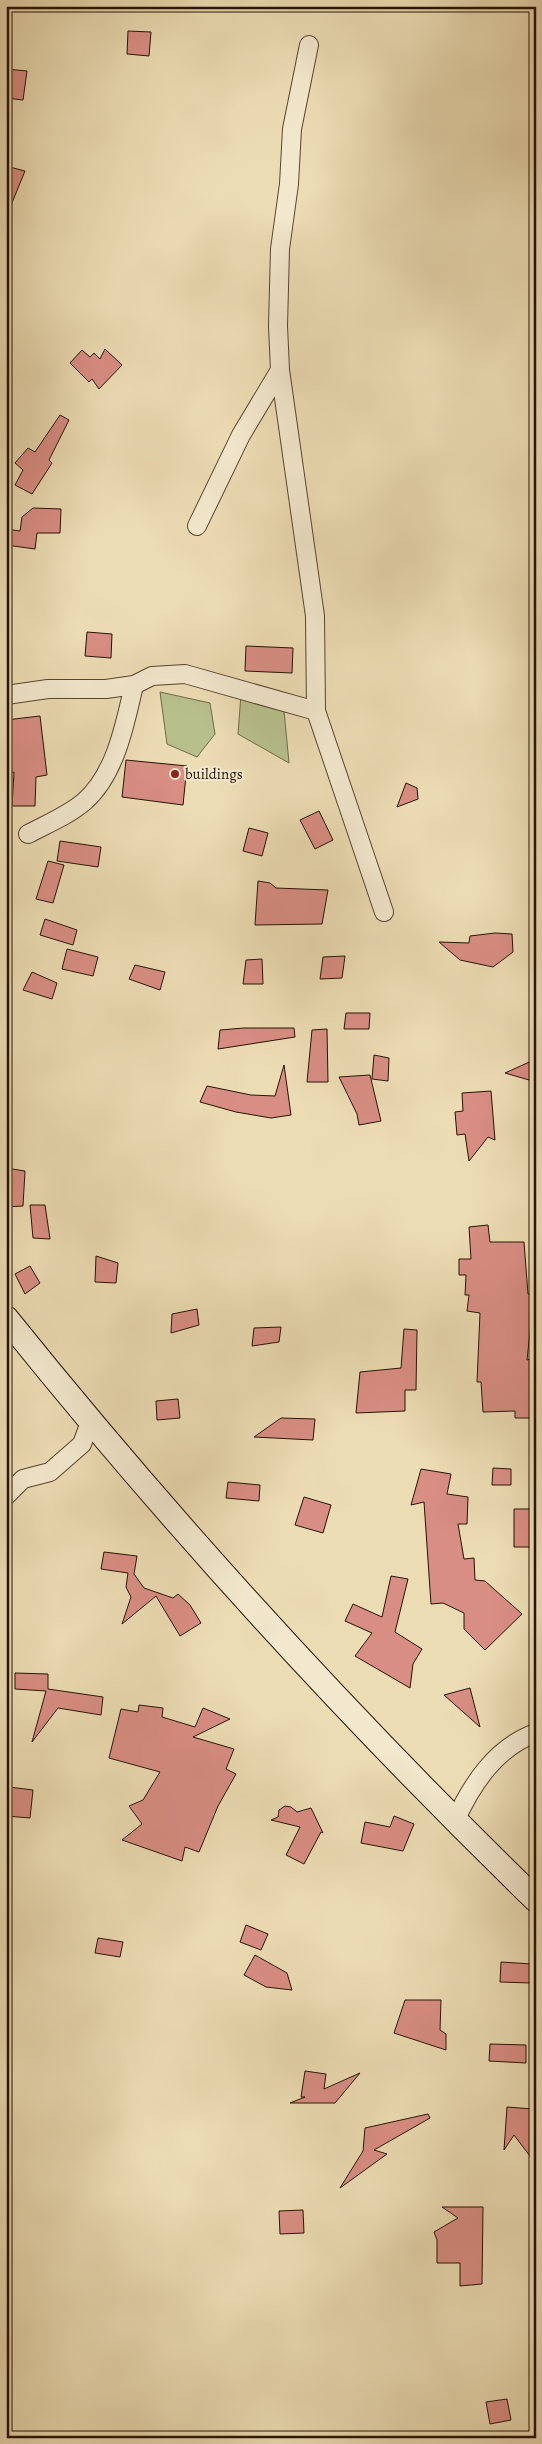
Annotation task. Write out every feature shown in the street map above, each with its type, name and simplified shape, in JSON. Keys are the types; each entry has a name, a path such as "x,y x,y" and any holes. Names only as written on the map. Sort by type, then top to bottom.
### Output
{"main road":[{"path":"6,1318 90,1422 204,1553 455,1821 536,1900"}],"street":[{"path":"308,45 292,129 289,184 280,249 278,326 280,370 315,616 316,711 384,912"},
{"path":"197,526 241,435 280,370"},
{"path":"6,695 48,689 106,689 134,685 152,676 186,674 316,711"},
{"path":"28,834 60,818 85,801 102,781 123,734 134,685"},
{"path":"6,1496 23,1478 50,1472 82,1444 90,1422"},
{"path":"455,1821 481,1774 523,1737 536,1732"}],"green space":[{"path":"160,692 210,703 215,734 197,757 167,744"},
{"path":"241,694 284,711 289,763 238,734"}],"building":[{"path":"128,31 151,32 149,56 127,54"},
{"path":"6,69 27,71 23,100 6,98"},
{"path":"6,166 25,171 7,215 6,215"},
{"path":"105,349 122,365 99,389 92,379 89,382 70,363 82,350 90,357 94,353 100,359"},
{"path":"60,415 69,420 49,460 52,463 32,494 15,485 23,470 15,463 28,448 35,452"},
{"path":"33,508 61,509 60,533 37,533 35,549 6,545 6,529 20,531 22,517"},
{"path":"87,632 112,634 111,658 85,656"},
{"path":"246,646 293,648 292,673 245,671"},
{"path":"40,716 47,775 36,777 35,806 12,806 14,772 12,773 6,720"},
{"path":"126,760 187,766 183,805 122,797"},
{"path":"406,783 417,788 418,799 397,807"},
{"path":"319,811 333,840 315,849 300,820"},
{"path":"249,828 268,833 262,856 243,851"},
{"path":"60,841 101,847 98,867 57,861"},
{"path":"48,861 64,865 53,903 36,899"},
{"path":"258,881 270,883 276,888 328,890 322,924 255,925"},
{"path":"45,919 77,930 73,945 40,935"},
{"path":"495,933 512,934 513,952 493,967 460,960 439,942 469,943 470,936"},
{"path":"67,949 98,957 93,976 62,969"},
{"path":"345,956 342,978 320,979 323,957"},
{"path":"262,959 263,984 243,984 246,960"},
{"path":"135,965 165,972 160,990 129,979"},
{"path":"32,972 57,983 52,999 23,990"},
{"path":"346,1013 370,1013 369,1029 344,1029"},
{"path":"294,1028 295,1037 218,1049 220,1030"},
{"path":"327,1029 328,1082 307,1082 312,1030"},
{"path":"374,1055 389,1058 388,1081 372,1079"},
{"path":"536,1059 536,1082 505,1073"},
{"path":"284,1065 291,1115 271,1118 236,1112 200,1102 207,1086 251,1095 275,1096"},
{"path":"370,1075 381,1121 359,1125 357,1114 339,1077"},
{"path":"491,1091 495,1140 488,1137 469,1161 465,1134 457,1135 455,1112 463,1111 462,1093"},
{"path":"6,1168 25,1171 23,1206 6,1207"},
{"path":"30,1205 45,1205 50,1239 33,1238"},
{"path":"488,1225 490,1242 524,1242 528,1294 534,1294 527,1360 536,1358 536,1418 515,1418 515,1411 483,1412 481,1382 477,1382 480,1313 467,1311 469,1295 465,1295 466,1275 459,1275 459,1259 471,1259 469,1227"},
{"path":"96,1256 118,1263 116,1283 95,1282"},
{"path":"30,1266 40,1283 25,1294 15,1274"},
{"path":"197,1309 199,1325 171,1333 172,1314"},
{"path":"281,1327 279,1342 252,1346 254,1328"},
{"path":"404,1329 417,1330 416,1390 405,1390 405,1411 356,1413 360,1372 401,1368"},
{"path":"178,1399 180,1418 157,1420 156,1401"},
{"path":"281,1418 315,1419 313,1440 254,1437"},
{"path":"493,1468 511,1469 511,1485 492,1485"},
{"path":"421,1469 451,1474 447,1494 468,1497 467,1524 458,1524 464,1559 474,1558 475,1580 485,1581 522,1614 485,1650 464,1629 464,1613 443,1603 431,1604 424,1502 411,1505"},
{"path":"228,1482 260,1485 259,1501 226,1498"},
{"path":"304,1497 331,1505 323,1533 295,1525"},
{"path":"514,1509 534,1509 534,1547 514,1547"},
{"path":"104,1552 137,1556 134,1574 144,1588 173,1598 178,1594 190,1605 201,1623 180,1636 156,1596 122,1624 131,1597 126,1587 128,1573 101,1569"},
{"path":"391,1576 408,1579 395,1632 422,1649 413,1664 410,1688 355,1656 372,1633 345,1621 353,1604 382,1617"},
{"path":"15,1673 48,1674 48,1689 103,1697 101,1715 58,1708 32,1742 46,1691 15,1689"},
{"path":"470,1688 480,1727 444,1695"},
{"path":"139,1705 163,1708 162,1717 195,1727 203,1708 230,1719 193,1737 234,1749 226,1769 236,1774 218,1806 199,1852 185,1847 182,1861 122,1840 142,1824 129,1806 143,1800 160,1772 109,1758 121,1709 138,1712"},
{"path":"9,1787 33,1790 30,1818 6,1816"},
{"path":"285,1806 291,1807 297,1812 311,1808 323,1833 321,1832 304,1864 286,1855 300,1827 271,1820 278,1817 279,1810"},
{"path":"394,1816 414,1824 403,1851 361,1843 365,1822 390,1827"},
{"path":"246,1925 268,1934 261,1950 240,1942"},
{"path":"98,1938 123,1942 120,1957 95,1953"},
{"path":"255,1955 287,1973 292,1990 266,1987 244,1975"},
{"path":"501,1962 532,1964 531,1983 500,1982"},
{"path":"405,2000 441,2000 440,2030 446,2034 446,2050 394,2033"},
{"path":"490,2044 526,2045 526,2063 489,2061"},
{"path":"305,2071 326,2074 324,2089 360,2073 335,2103 290,2103 305,2097 301,2097"},
{"path":"507,2107 533,2109 532,2128 536,2127 536,2164 514,2135 504,2150"},
{"path":"428,2114 430,2118 374,2150 387,2154 340,2188 363,2151 365,2128"},
{"path":"442,2207 483,2207 482,2284 460,2286 460,2263 437,2263 437,2240 434,2232 458,2218"},
{"path":"303,2210 304,2233 280,2234 279,2211"},
{"path":"507,2399 511,2420 490,2424 486,2402"}],"place":[{"name":"buildings","path":"175,774"}]}
